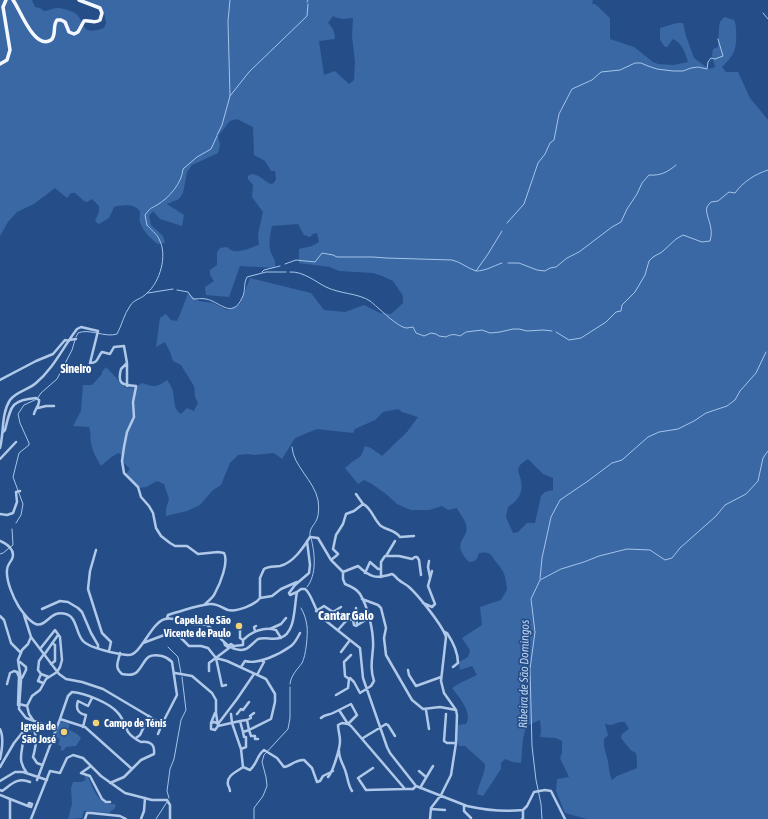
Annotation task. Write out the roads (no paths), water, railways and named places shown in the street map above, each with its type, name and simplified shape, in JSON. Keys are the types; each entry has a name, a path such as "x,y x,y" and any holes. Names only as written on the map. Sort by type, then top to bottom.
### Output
{"main road":[{"path":"0,64 7,60 10,50 3,7 6,0"},
{"path":"13,0 29,29 41,40 46,42 50,41 53,37 54,25 57,20 65,22 69,32 74,34 78,32 84,21 88,20 96,22 100,20 102,13 100,8 79,0"}],"street":[{"path":"0,447 6,408 10,400 14,396 36,384 55,362 77,329 81,327 98,331 90,363 98,360 102,352 110,354 112,348 122,345 127,363 127,386"},
{"path":"0,380 36,361 49,356 56,351 65,340 69,341 75,339"},
{"path":"127,363 121,368 120,379 122,383 127,386 136,386 133,402 134,417 127,432 122,461 124,473 138,487 141,497 153,513 156,528 161,536 175,546 187,546 198,554 218,552 224,553 225,566 215,593 204,605"},
{"path":"2,432 5,430 12,408 22,399 37,398 40,401 34,414"},
{"path":"37,407 54,406"},
{"path":"0,459 16,442"},
{"path":"0,514 7,515 13,513 17,502 18,491"},
{"path":"356,494 383,527 397,532 400,537 414,536"},
{"path":"331,560 338,554 332,549 334,539 343,524 346,514 354,511 363,504"},
{"path":"260,598 260,578 264,569 281,566 287,563 292,560 310,537 312,536 318,538 331,560 343,572 342,575 345,584 360,593 369,618 373,647 371,668 374,681 373,684 361,693 359,693 352,679 349,679 346,676 344,662 351,655"},
{"path":"0,541 7,544 12,550 12,558 7,566 7,574 14,597 24,614 31,622 40,625 59,613 68,615 73,620 84,642 98,648 129,655 132,654 160,621 168,618 168,616 174,613 204,605 214,604 231,610 252,605 260,598 272,596 281,589 299,581 306,576 310,570 307,541"},
{"path":"381,577 381,562 395,541"},
{"path":"96,550 90,571 88,589 102,633 111,642 109,651"},
{"path":"386,556 399,556 412,559 417,557 419,560 420,575"},
{"path":"429,561 428,567 430,577"},
{"path":"365,573 370,562 378,569 381,569"},
{"path":"343,572 358,566 365,573 372,576 381,577 394,574 399,581 412,590 423,602 440,624 446,637 441,684 444,692 456,710 456,743 451,775 441,795 430,809 430,819"},
{"path":"423,602 432,607 435,604 428,586 432,571"},
{"path":"299,581 289,593 290,595 305,589 321,618 360,648 361,670 390,753 416,786 464,805 483,809 523,810"},
{"path":"168,618 192,624 207,625 228,646 234,649 244,649 258,639 281,638 287,635 291,626 297,592"},
{"path":"362,599 374,603 381,608 386,628 384,638 386,655 412,700 426,710"},
{"path":"42,609 60,601 68,602 78,608 82,612 98,645 98,648"},
{"path":"316,611 324,606 333,612 341,607"},
{"path":"356,608 357,625"},
{"path":"24,614 31,637 57,672 66,679 82,682 103,689 162,724"},
{"path":"0,616 4,620 11,643 21,652"},
{"path":"242,640 248,634 255,631 269,629 281,624 286,618"},
{"path":"357,625 369,618"},
{"path":"338,630 350,619 353,620 354,625 357,625"},
{"path":"255,631 254,627 256,626"},
{"path":"228,646 231,644 234,646 243,645 240,638 240,629"},
{"path":"269,629 276,630 281,638"},
{"path":"34,721 29,714 27,706 30,699 40,690 43,683 57,672 62,660 60,638 55,630 40,649"},
{"path":"444,632 450,637 457,654 458,663 453,667"},
{"path":"241,668 245,661 251,663 262,660 292,645 300,633"},
{"path":"142,643 167,634 180,637 189,646 201,646 208,648 216,658 222,686 226,685"},
{"path":"50,677 41,674 38,670 38,666 44,654 58,635"},
{"path":"31,637 28,644 21,652 18,660 21,680 19,712 26,718 56,729"},
{"path":"341,652 350,640"},
{"path":"209,671 209,663 229,648 224,642"},
{"path":"51,664 55,661 55,645 52,643"},
{"path":"120,653 117,670 122,674 131,675 137,673 145,659 150,656 155,655 170,659 172,662 176,680 177,695 158,734"},
{"path":"216,658 266,679 275,694 275,702 271,719 243,732"},
{"path":"257,675 264,662 262,660"},
{"path":"19,662 26,667 21,680"},
{"path":"408,670 409,675 416,686 441,677"},
{"path":"7,684 10,672 17,672 19,676 19,706"},
{"path":"174,673 192,676 212,694 216,700 216,715 218,724 218,729 214,730 211,727 211,723 216,715"},
{"path":"41,674 38,681 43,683"},
{"path":"218,724 234,704 254,674"},
{"path":"176,680 182,675"},
{"path":"336,695 348,688 349,679"},
{"path":"38,779 68,696 72,692 79,692 109,706 118,713 129,734 140,742 151,742 153,744 155,752 153,755 141,760 124,777 110,782"},
{"path":"83,727 86,715 80,714 77,704 78,702 88,706 92,698"},
{"path":"237,714 241,709 243,710 249,702"},
{"path":"322,718 325,715 351,704 358,715 348,724"},
{"path":"19,706 27,706"},
{"path":"426,710 432,707 456,710"},
{"path":"339,710 348,724 363,738 405,789"},
{"path":"426,710 429,729"},
{"path":"211,723 232,723 247,720 251,718 250,716 254,713"},
{"path":"231,714 232,723 241,749 243,767"},
{"path":"446,714 444,741 447,743 456,743"},
{"path":"216,715 218,718 222,718"},
{"path":"136,738 140,735 149,716"},
{"path":"60,719 83,727 132,769"},
{"path":"247,720 251,736 255,736 255,739 258,739"},
{"path":"240,721 247,743 246,747 241,749"},
{"path":"348,724 342,723 338,725 340,742 339,751 349,787 352,791"},
{"path":"363,738 386,724 395,736"},
{"path":"0,767 17,739 23,733 34,728 36,745 33,757 37,763 42,765"},
{"path":"0,729 2,731 0,759"},
{"path":"23,733 24,739 20,758 23,768 27,773 38,779 46,780"},
{"path":"17,739 24,739"},
{"path":"243,767 250,770 255,766 260,754 264,750 268,751 277,758 284,767 289,766 299,760 304,760 312,768 318,782 323,776 333,771"},
{"path":"328,777 333,771 336,756 339,751"},
{"path":"31,819 50,771 57,773 61,770 67,758 73,755 83,758 125,793 152,800 167,800 170,805 170,819"},
{"path":"91,766 80,773 90,776 102,799 106,802 110,802"},
{"path":"420,788 433,766"},
{"path":"230,792 228,784 229,778 232,774 243,767"},
{"path":"373,768 358,778 366,790 413,789 416,786"},
{"path":"419,771 426,777"},
{"path":"0,781 15,772 27,773"},
{"path":"0,790 2,791 16,781 23,780 30,782"},
{"path":"522,819 523,810 527,806 534,792 545,790 551,791 565,819"},
{"path":"0,795 28,806"},
{"path":"141,819 144,811 144,798"},
{"path":"10,799 10,819"},
{"path":"464,805 464,811 471,818"},
{"path":"430,809 445,810"},
{"path":"85,819 87,814 91,813 120,816 126,819"}],"waterway":[{"path":"217,135 222,125 230,96 228,21 230,0"},
{"path":"230,96 249,72 307,16 308,4"},
{"path":"763,13 768,19"},
{"path":"507,223 524,204 538,163 545,154 550,143 554,140 559,114 572,89 592,80 601,72 620,70 635,63 641,63 657,69 673,71 683,71 698,67 707,69 708,62 711,58 715,59 723,56 718,39"},
{"path":"147,225 145,215 150,209 162,202 174,190 180,180 183,169 197,157 211,149 217,136"},
{"path":"508,263 519,263 537,270 545,271 556,267 621,222 642,183 649,175 664,173 676,165"},
{"path":"556,332 569,340 581,338 606,322 616,312 621,311 622,305 635,292 645,275 649,261 653,257 662,252 676,239 683,235 702,242 710,241 711,231 706,210 708,205 711,202 718,201 729,192 735,193 750,179 768,170"},
{"path":"76,337 78,333 82,332 107,335 117,334 126,312 132,304 145,295 156,282 163,260 162,245 158,237 147,225"},
{"path":"285,264 296,260 315,262 322,253 337,257 452,260 476,271 502,231"},
{"path":"476,271 502,263"},
{"path":"262,272 264,270 280,266"},
{"path":"177,290 188,292 193,299 211,300 225,308 230,309 234,308 242,298 247,277 266,272 286,272"},
{"path":"290,272 300,273 331,289 365,298 399,325 407,328 413,327 416,333 424,336 431,333 446,337 450,335 460,336 466,332 482,330 490,333 513,329 527,331 552,331"},
{"path":"148,293 173,289"},
{"path":"16,523 21,515 23,504 13,477 19,453 29,445 18,414 24,405 37,399 41,393 57,379 72,350 75,340"},
{"path":"540,579 542,558 551,517 560,500 612,463 622,460 648,437 659,432 678,429 706,413 727,406 735,400 740,391 756,373 766,352"},
{"path":"292,447 293,454 316,493 318,500 318,517 311,529 310,536"},
{"name":"Ribeira de São Domingos","path":"542,819 532,746 530,669 535,632 531,599 540,580 561,569 599,556 627,549 650,550 665,560 672,558 680,548 716,516 725,505 746,494 758,481 763,458 768,451"},
{"path":"0,554 13,545 12,529"},
{"path":"307,587 314,570 311,538"},
{"path":"290,684 293,675 302,663 306,650 307,626 305,616 301,608"},
{"path":"168,647 178,657 181,673"},
{"path":"169,798 167,791 170,769 174,759 181,720 186,710 182,677"},
{"path":"254,819 254,808 263,796 267,786 262,762 264,755 288,729 290,718 290,687"},
{"path":"156,819 167,802"}],"place":[{"name":"Capela de São Vicente de Paulo","path":"239,626"},
{"name":"Campo de Ténis","path":"96,723"},
{"name":"Igreja de São José","path":"64,732"}],"district":[{"name":"Sineiro","path":"76,369"},
{"name":"Cantar Galo","path":"346,615"}]}
